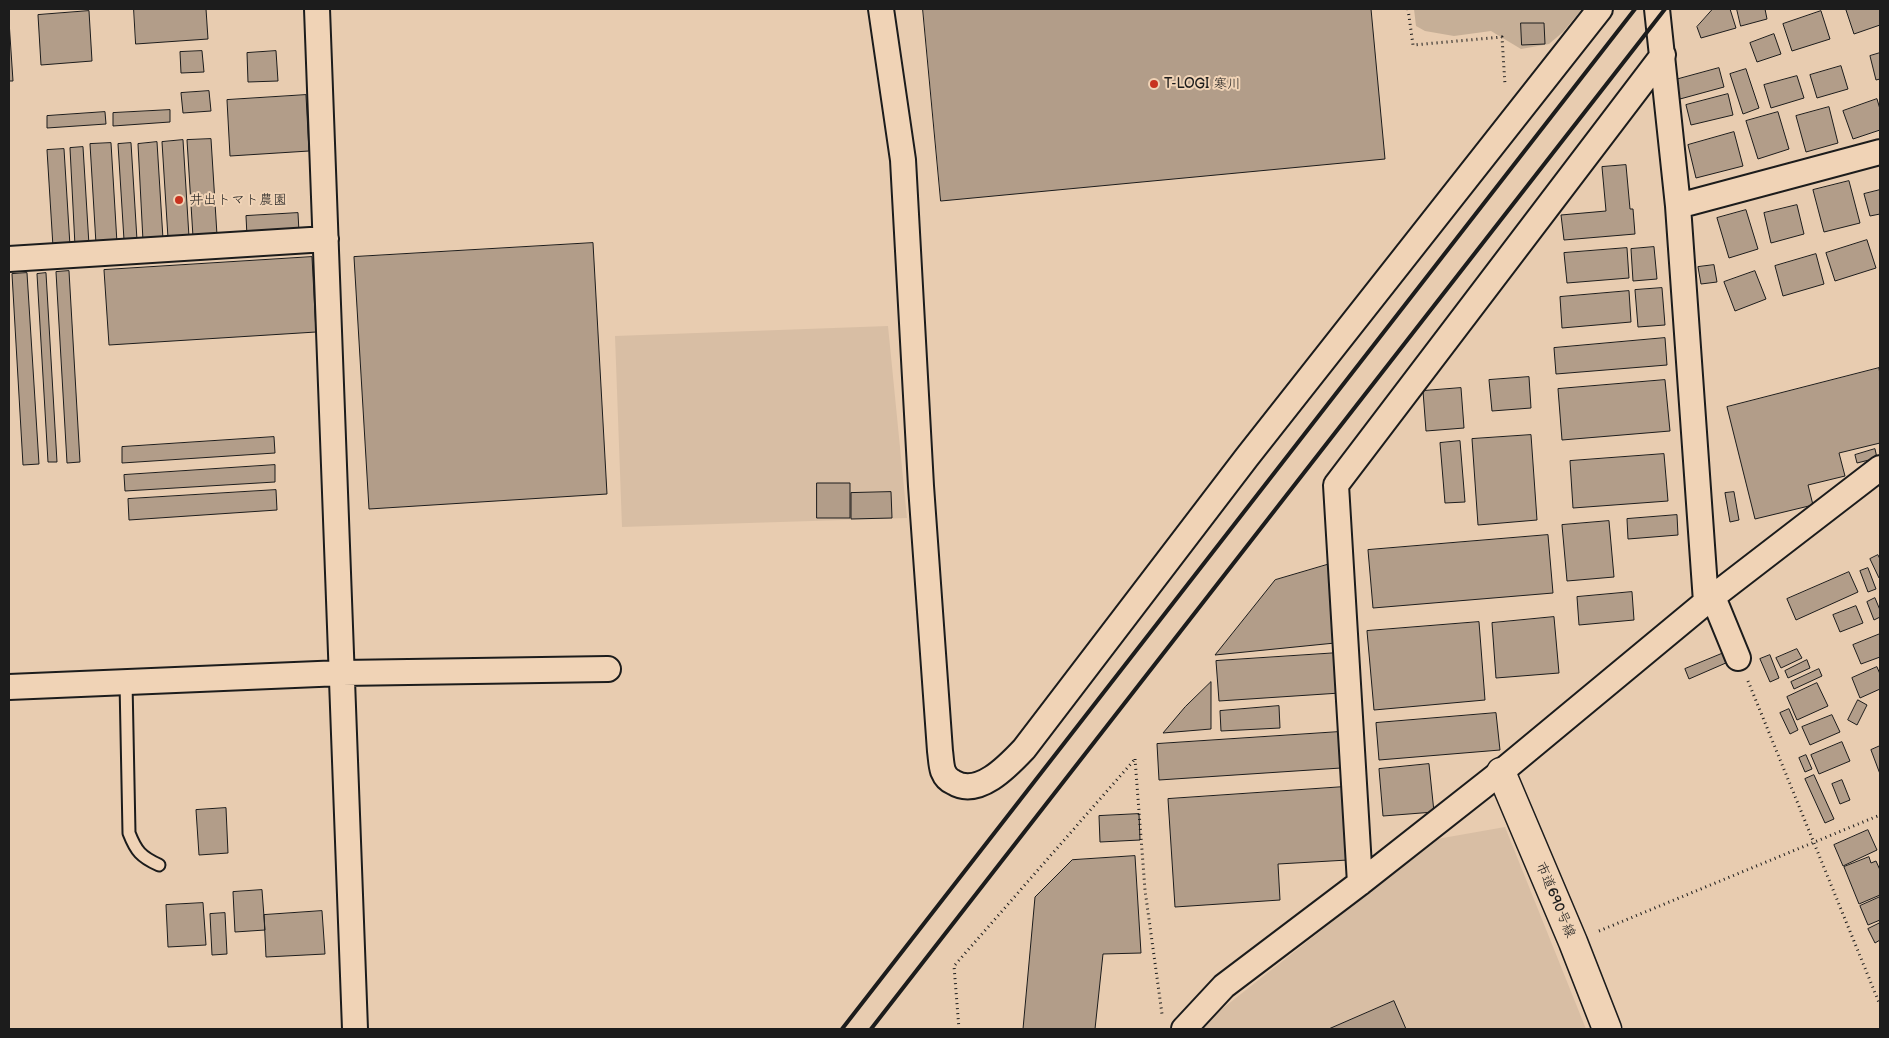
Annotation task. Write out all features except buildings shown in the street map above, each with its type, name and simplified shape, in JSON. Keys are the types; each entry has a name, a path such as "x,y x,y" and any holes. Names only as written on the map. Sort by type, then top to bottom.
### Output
{"street":[{"path":"317,9 355,1029"},
{"path":"881,9 902,160 921,486 940,752 942,770 948,779 959,786 971,786 988,780 1007,766 1024,749 1254,449 1600,9"},
{"path":"1657,9 1678,206 1710,600 1738,658"},
{"path":"1360,883 1336,486 1663,55"},
{"path":"1678,206 1880,152"},
{"path":"9,259 326,239"},
{"path":"1184,1029 1224,986 1360,883 1501,772 1710,600 1880,468"},
{"path":"9,687 342,673 608,670"},
{"name":"市道690号線","path":"1501,772 1573,942 1607,1029"}],"lane":[{"path":"126,682 129,832 135,847 145,859 159,865"}],"path":[{"path":"1408,9 1413,45 1502,37 1508,126"},
{"path":"1738,658 1880,1005"},
{"path":"959,1029 954,966 1135,759 1145,890 1162,1020"},
{"path":"1573,942 1880,815"}],"shaded area":[{"path":"1414,9 1582,9 1563,32 1549,44 1521,49 1491,31 1454,36 1425,31 1416,26"},
{"path":"888,326 907,518 622,527 615,336"},
{"path":"1505,827 1586,1029 1200,1029 1208,1020 1437,839"}],"railway":[{"path":"842,1029 1635,9"},
{"path":"871,1029 1665,9"}],"place":[{"name":"T-LOGI 寒川","path":"1154,84"},
{"name":"井出トマト農園","path":"179,200"}]}
